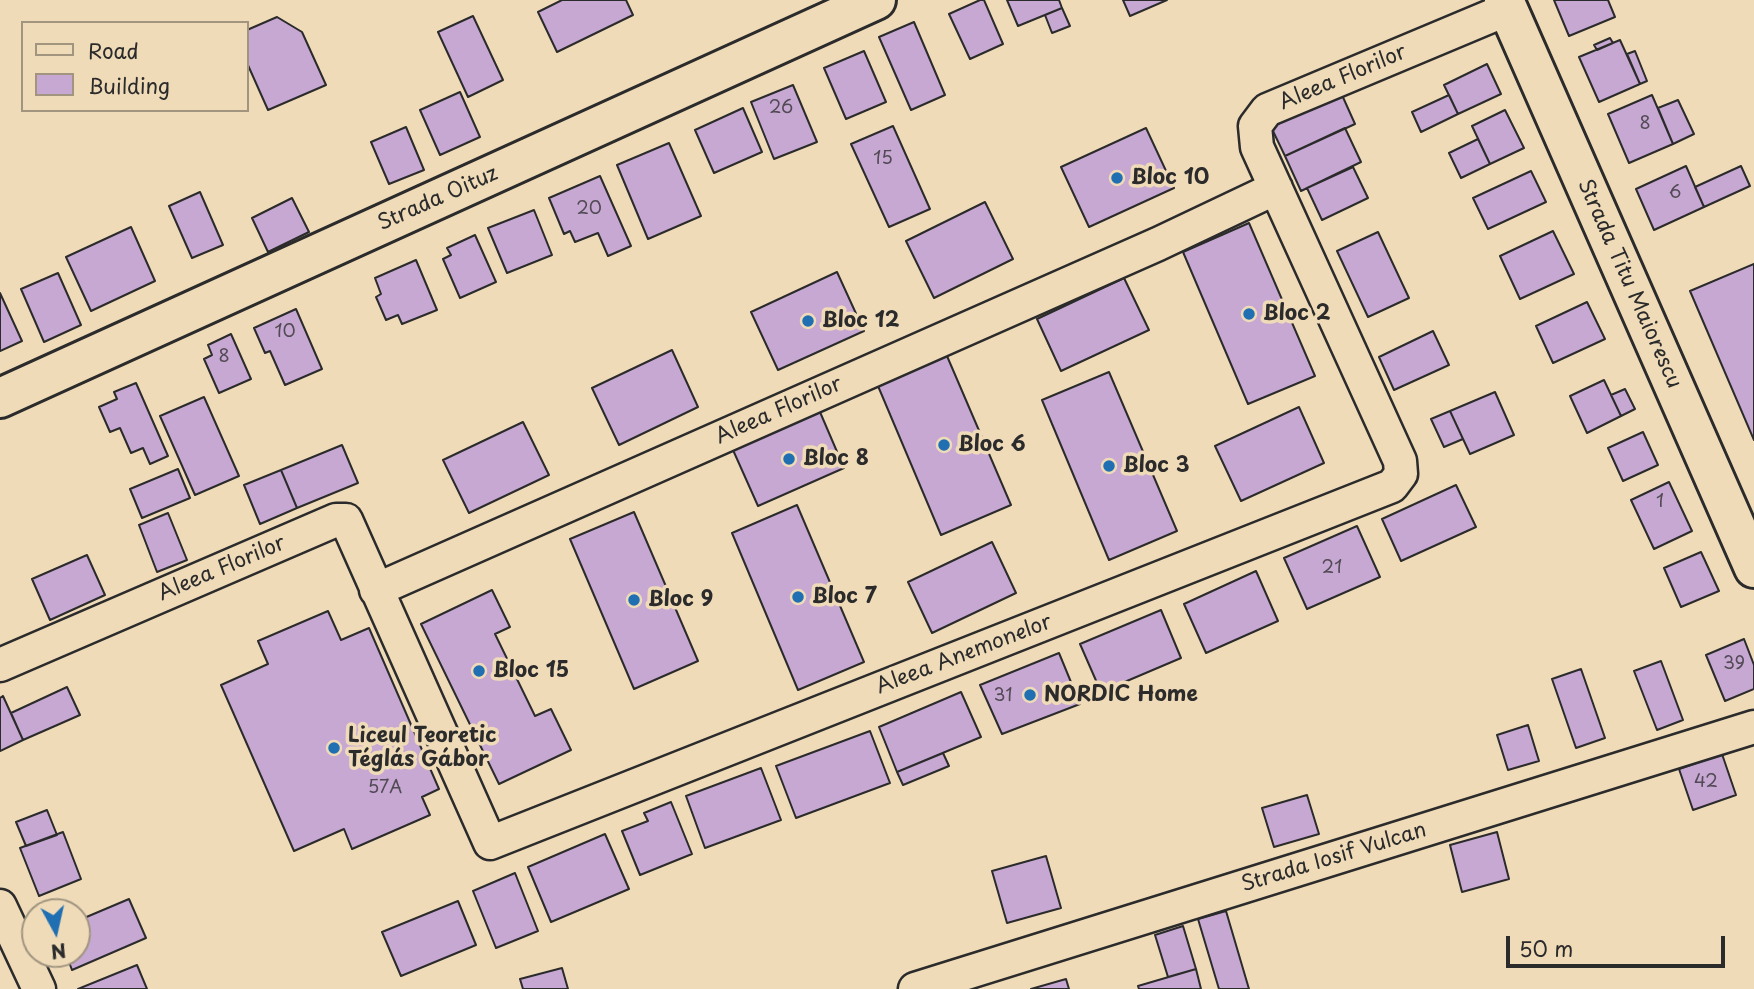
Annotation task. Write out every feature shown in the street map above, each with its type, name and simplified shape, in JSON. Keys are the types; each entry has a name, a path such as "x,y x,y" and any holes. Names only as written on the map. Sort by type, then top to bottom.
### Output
{"main road":[{"name":"Strada Oituz","path":"0,398 876,0"},
{"name":"Strada Titu Maiorescu","path":"1506,4 1754,568"}],"street":[{"name":"Aleea Florilor","path":"0,665 336,520 346,520 350,526 376,590 1134,255 1276,188 1257,147 1255,126 1267,110 1506,4"},
{"name":"Aleea Anemonelor","path":"376,590 489,843 1392,486 1401,474 1400,461 1276,188"},
{"name":"Strada Iosif Vulcan","path":"915,989 1754,727"},
{"path":"0,906 38,989"}],"building":[{"path":"562,0 626,0 633,15 557,52 538,12"},
{"path":"984,0 1003,44 970,59 949,14"},
{"path":"1007,0 1059,0 1062,8 1018,26"},
{"path":"1123,0 1167,0 1130,16"},
{"path":"1554,0 1608,0 1615,17 1569,36"},
{"path":"1062,8 1070,26 1052,33 1045,15"},
{"path":"473,16 503,80 468,97 438,32"},
{"path":"277,17 302,32 326,85 268,110 248,65 248,30"},
{"path":"914,22 945,95 911,110 879,37"},
{"path":"1610,38 1613,43 1597,50 1594,45"},
{"path":"1620,40 1640,84 1599,102 1579,57"},
{"path":"864,51 886,102 846,119 824,68"},
{"path":"1635,51 1647,81 1640,84 1627,54"},
{"path":"1487,64 1501,94 1458,114 1444,85"},
{"path":"793,85 817,142 774,159 751,102"},
{"path":"460,92 480,137 440,155 420,110"},
{"path":"1342,95 1355,124 1285,156 1271,127"},
{"path":"1449,95 1458,114 1421,132 1412,112"},
{"path":"1652,95 1673,144 1629,163 1608,114"},
{"path":"1678,100 1694,134 1673,144 1658,108"},
{"path":"743,108 762,152 714,173 695,130"},
{"path":"1505,110 1524,148 1490,164 1472,126"},
{"path":"893,126 930,209 889,227 851,144"},
{"path":"406,127 424,170 389,184 371,142"},
{"name":"Bloc 10","path":"1146,128 1174,188 1089,227 1061,167"},
{"path":"1345,128 1361,162 1301,191 1285,156"},
{"path":"1478,139 1490,164 1461,178 1449,153"},
{"path":"669,143 701,216 648,239 617,165"},
{"path":"1686,166 1704,207 1654,230 1636,189"},
{"path":"1741,166 1750,186 1704,207 1695,187"},
{"path":"1353,167 1368,198 1322,220 1307,188"},
{"path":"1531,171 1546,202 1488,229 1473,198"},
{"path":"600,176 631,246 608,256 598,233 575,242 570,231 564,234 549,198"},
{"path":"200,192 223,245 192,258 169,206"},
{"path":"292,198 309,232 268,252 252,218"},
{"path":"985,202 1013,259 934,298 906,241"},
{"path":"534,210 552,255 507,273 488,228"},
{"name":"Bloc 2","path":"1249,223 1315,376 1248,404 1183,252"},
{"path":"131,227 155,281 91,311 66,257"},
{"path":"1553,231 1574,274 1520,299 1500,256"},
{"path":"1378,232 1409,298 1368,317 1337,251"},
{"path":"475,235 496,282 460,298 443,259 451,255 447,248"},
{"path":"416,260 437,310 402,324 398,315 386,320 376,297 381,294 375,278"},
{"path":"1754,264 1754,440 1690,291"},
{"name":"Bloc 12","path":"837,272 864,331 778,370 751,312"},
{"path":"58,273 81,325 44,342 21,289"},
{"path":"1124,278 1149,330 1061,371 1037,319"},
{"path":"0,293 22,341 0,351"},
{"path":"1587,302 1605,339 1553,363 1536,326"},
{"path":"296,309 322,369 285,385 270,351 265,353 254,328"},
{"path":"1433,331 1449,365 1394,390 1379,357"},
{"path":"231,334 251,379 219,393 204,359 212,355 208,345"},
{"path":"672,350 698,407 619,445 592,388"},
{"name":"Bloc 6","path":"947,356 1011,505 941,535 878,386"},
{"name":"Bloc 3","path":"1109,372 1177,531 1109,560 1042,400"},
{"path":"1604,380 1621,416 1587,433 1570,396"},
{"path":"136,383 168,456 150,464 143,448 131,453 120,428 110,432 99,407 117,399 114,392"},
{"path":"1625,389 1635,409 1621,416 1611,395"},
{"path":"1495,392 1514,435 1470,454 1450,411"},
{"path":"204,397 239,476 195,495 160,416"},
{"path":"1299,407 1324,463 1241,501 1215,446"},
{"path":"1450,411 1463,439 1444,447 1431,419"},
{"name":"Bloc 8","path":"820,412 844,468 758,506 733,450"},
{"path":"523,422 549,475 469,513 443,460"},
{"path":"1643,432 1658,465 1623,481 1608,448"},
{"path":"342,445 358,483 297,508 281,470"},
{"path":"178,469 190,498 142,518 130,489"},
{"path":"281,470 297,508 260,524 244,485"},
{"path":"1669,482 1692,531 1654,549 1631,500"},
{"path":"1456,485 1476,527 1401,561 1382,519"},
{"name":"Bloc 7","path":"797,505 864,662 798,690 732,533"},
{"name":"Bloc 9","path":"634,512 698,661 634,689 570,539"},
{"path":"168,513 187,560 157,572 139,525"},
{"path":"1357,526 1380,577 1307,609 1284,558"},
{"path":"992,542 1016,593 932,633 908,582"},
{"path":"1701,552 1719,591 1681,607 1664,568"},
{"path":"87,555 105,595 50,620 32,579"},
{"path":"1256,571 1278,621 1206,653 1184,604"},
{"name":"Bloc 15","path":"492,590 510,627 495,634 535,716 551,709 571,750 499,784 421,624"},
{"path":"1161,610 1181,658 1101,692 1080,644"},
{"name":"Liceul Teoretic Téglás Gábor","path":"328,611 341,640 369,628 439,789 422,797 430,815 352,849 344,829 294,851 221,685 268,664 258,641"},
{"path":"1744,639 1754,665 1754,689 1725,701 1706,655"},
{"name":"NORDIC Home","path":"1059,653 1080,704 1002,734 980,685"},
{"path":"1661,661 1683,720 1657,730 1634,671"},
{"path":"1581,669 1605,738 1576,748 1552,679"},
{"path":"67,687 80,715 23,740 11,713"},
{"path":"961,692 981,737 897,772 879,727"},
{"path":"3,696 23,740 0,751 0,698"},
{"path":"1528,725 1539,761 1508,770 1497,735"},
{"path":"870,731 890,783 796,818 776,766"},
{"path":"943,753 949,766 903,785 897,772"},
{"path":"1722,754 1736,795 1693,810 1679,769"},
{"path":"761,768 781,820 705,848 686,796"},
{"path":"1307,795 1319,834 1274,847 1262,808"},
{"path":"671,802 692,854 640,875 622,831 648,821 644,813"},
{"path":"47,810 57,835 26,846 16,822"},
{"path":"63,832 81,879 39,896 20,848"},
{"path":"1497,832 1509,879 1462,892 1450,845"},
{"path":"605,834 629,889 551,922 528,867"},
{"path":"1046,856 1061,908 1007,923 992,871"},
{"path":"515,873 538,931 496,948 473,891"},
{"path":"129,899 146,938 91,962 91,915"},
{"path":"458,901 476,945 401,976 382,932"},
{"path":"1226,911 1249,989 1219,989 1198,919"},
{"path":"1183,926 1196,969 1168,977 1155,935"},
{"path":"137,965 147,989 78,989"},
{"path":"562,968 568,989 523,989 520,979"},
{"path":"1196,969 1201,989 1139,989 1138,986"},
{"path":"1066,979 1069,989 1031,989"}],"place":[{"name":"Bloc 10","path":"1117,178"},
{"name":"Bloc 2","path":"1249,314"},
{"name":"Bloc 12","path":"808,321"},
{"name":"Bloc 6","path":"944,445"},
{"name":"Bloc 8","path":"789,459"},
{"name":"Bloc 3","path":"1109,466"},
{"name":"Bloc 7","path":"798,597"},
{"name":"Bloc 9","path":"634,600"},
{"name":"Bloc 15","path":"479,671"},
{"name":"NORDIC Home","path":"1030,695"},
{"name":"Liceul Teoretic Téglás Gábor","path":"334,748"}]}
